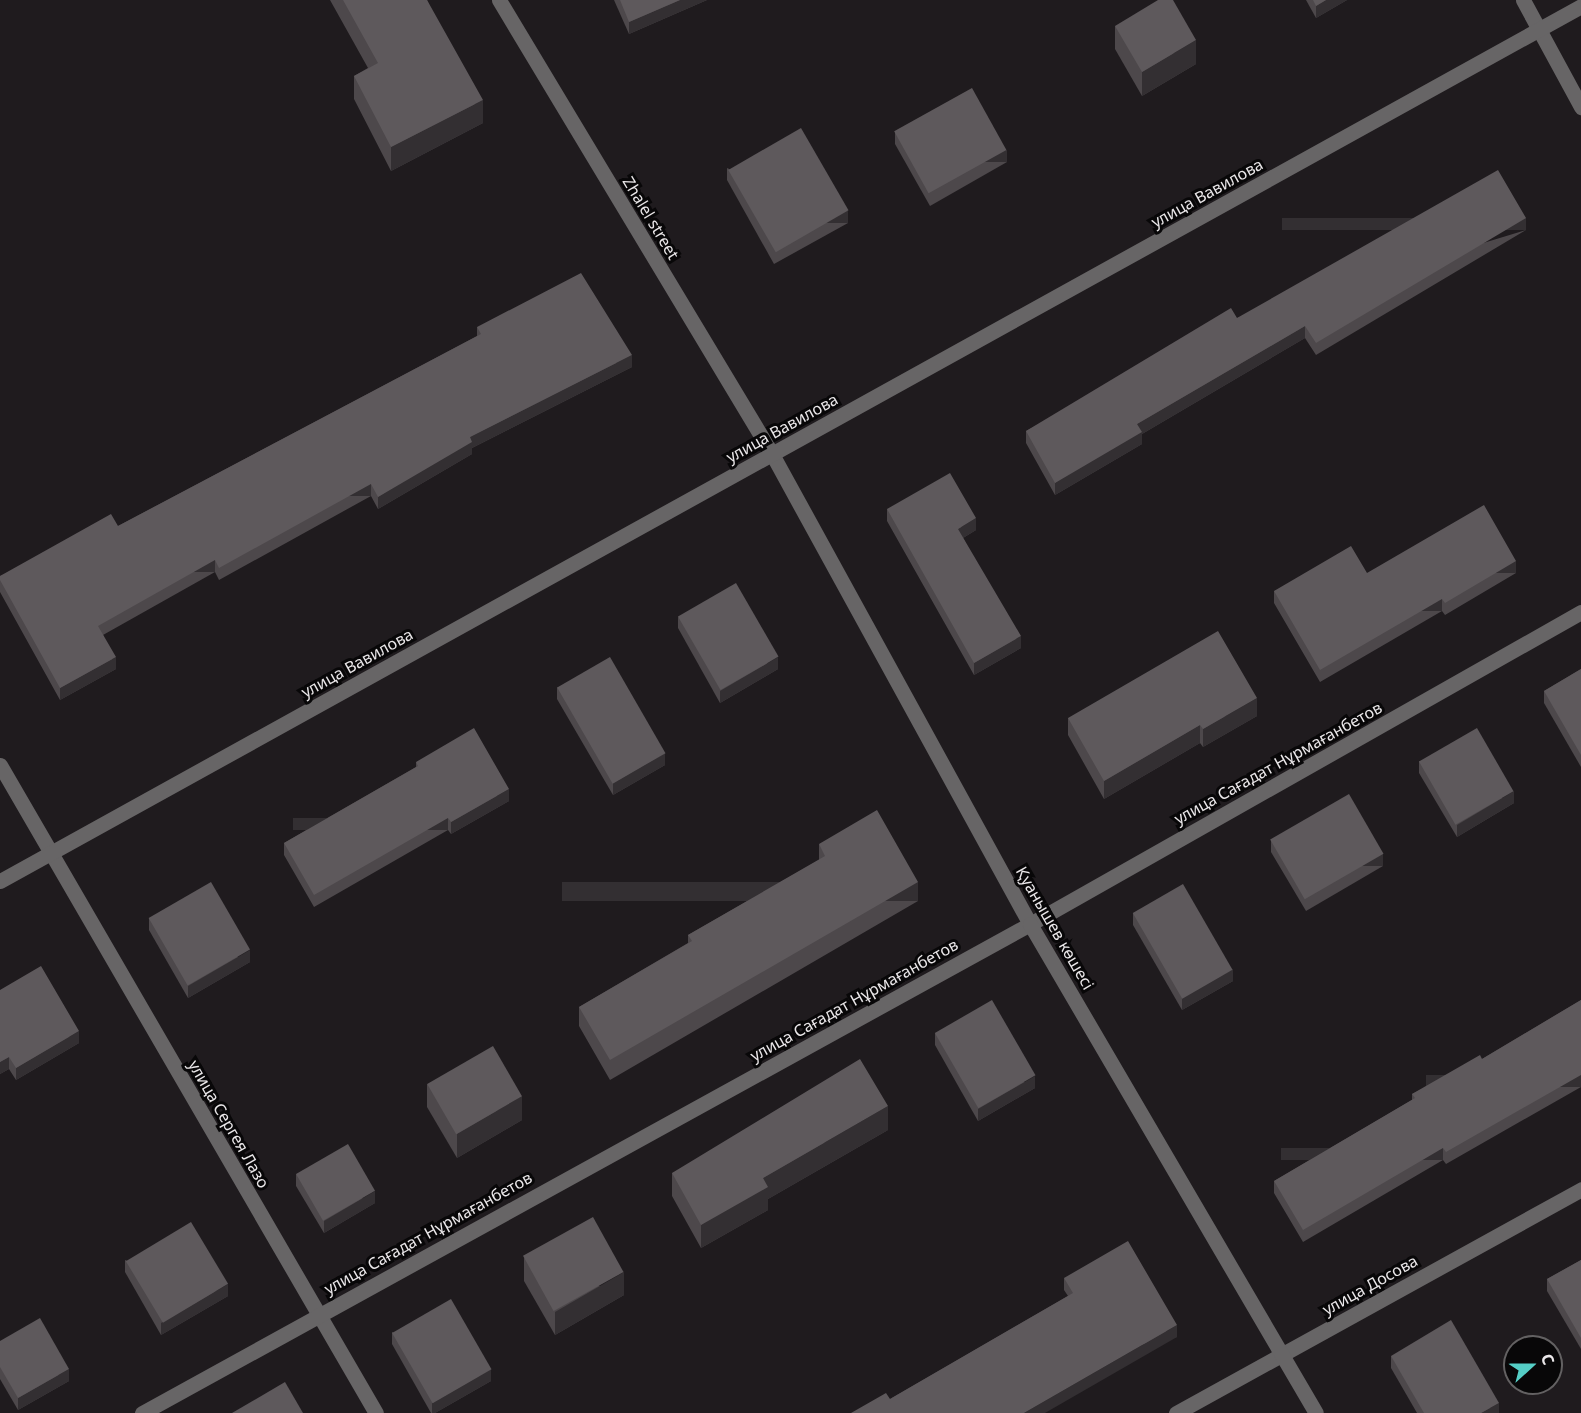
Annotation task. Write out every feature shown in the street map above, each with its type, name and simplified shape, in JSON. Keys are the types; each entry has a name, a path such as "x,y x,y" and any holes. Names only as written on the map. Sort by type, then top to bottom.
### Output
{"street":[{"name":"Zhalel street","path":"499,0 772,454"},
{"path":"1523,0 1581,107"},
{"name":"улица Вавилова","path":"0,881 1581,6"},
{"name":"Қуанышев көшесі","path":"772,454 1030,924 1316,1413"},
{"name":"улица Сағадат Нұрмағанбетов","path":"142,1413 1030,924 1581,612"},
{"name":"улица Сергея Лазо","path":"0,765 376,1413"},
{"name":"улица Досова","path":"1176,1413 1581,1189"}],"building":[{"path":"343,0 427,0 483,100 391,147 354,76 378,63"},
{"path":"620,0 680,0 629,22"},
{"path":"1158,0 1173,0 1196,40 1142,72 1115,26"},
{"path":"1313,0 1326,0 1316,6"},
{"path":"972,88 1006,150 929,193 894,131"},
{"path":"801,128 848,210 776,252 728,170"},
{"path":"1498,170 1526,218 1316,343 1305,326 1137,424 1142,432 1055,483 1026,431 1231,308 1237,318"},
{"path":"581,273 632,355 470,437 472,442 378,497 371,484 219,568 215,560 98,626 116,657 60,688 0,580 0,576 111,514 118,526 481,334 477,327"},
{"path":"950,473 976,518 958,529 1021,636 974,663 887,509"},
{"path":"1484,505 1516,561 1445,603 1442,599 1320,670 1274,591 1351,546 1367,573"},
{"path":"736,583 779,657 720,690 678,616"},
{"path":"1218,631 1257,698 1203,729 1200,725 1104,781 1068,718"},
{"path":"610,657 666,753 613,784 557,688"},
{"path":"1581,669 1581,755 1544,691"},
{"path":"474,728 509,789 451,822 448,818 314,895 284,843 418,766 416,762"},
{"path":"1477,728 1514,791 1455,825 1419,762"},
{"path":"1349,794 1384,854 1305,899 1270,840"},
{"path":"877,810 918,882 610,1060 579,1007 692,941 688,935 825,856 819,844"},
{"path":"211,882 250,950 188,986 149,918"},
{"path":"1183,884 1232,970 1182,999 1133,913"},
{"path":"41,966 79,1031 16,1068 9,1057 0,1062 0,990"},
{"path":"992,1000 1036,1075 978,1108 935,1033"},
{"path":"1581,1000 1581,1075 1446,1152 1443,1148 1303,1230 1274,1181 1415,1098 1412,1094 1480,1055 1482,1059"},
{"path":"493,1046 522,1096 456,1134 427,1084"},
{"path":"860,1059 888,1106 763,1178 768,1187 701,1225 672,1173"},
{"path":"348,1144 375,1191 323,1221 296,1174"},
{"path":"593,1217 624,1272 554,1311 523,1256"},
{"path":"191,1222 228,1284 163,1323 126,1261"},
{"path":"1128,1241 1177,1325 1024,1413 851,1413 886,1393 890,1399 1073,1293 1064,1278"},
{"path":"1581,1260 1581,1338 1547,1279"},
{"path":"451,1299 492,1369 433,1403 392,1333"},
{"path":"40,1318 69,1369 18,1398 0,1367 0,1341"},
{"path":"1451,1320 1499,1403 1481,1413 1424,1413 1391,1356"},
{"path":"285,1382 303,1413 232,1413"}]}
